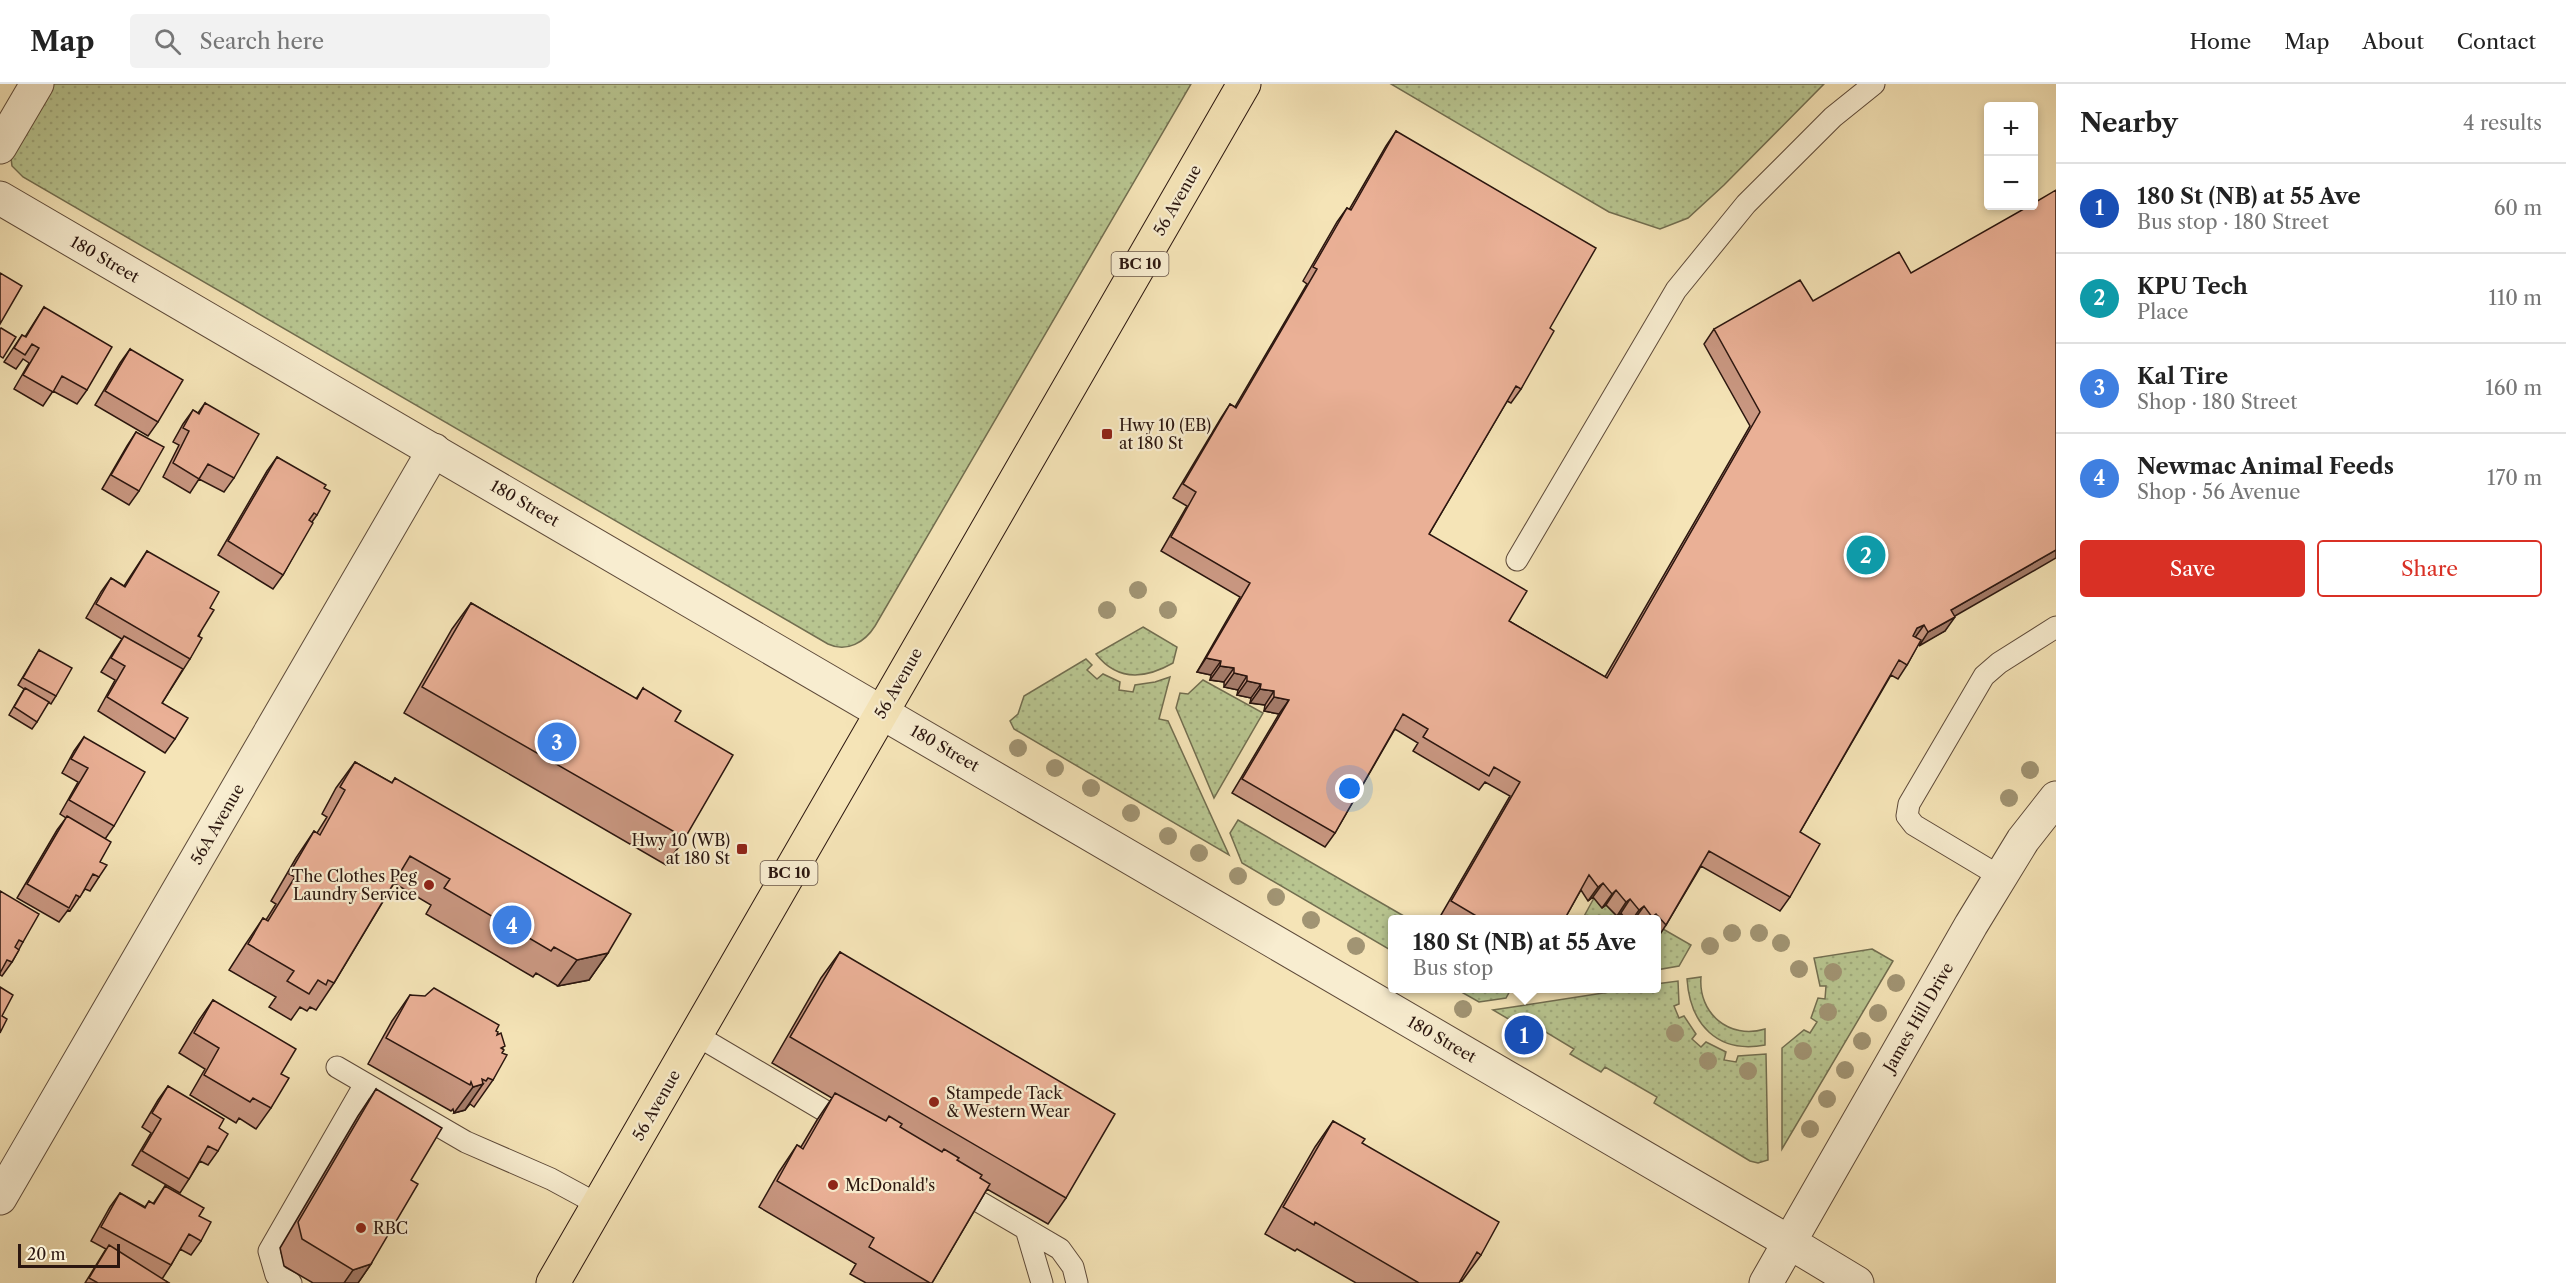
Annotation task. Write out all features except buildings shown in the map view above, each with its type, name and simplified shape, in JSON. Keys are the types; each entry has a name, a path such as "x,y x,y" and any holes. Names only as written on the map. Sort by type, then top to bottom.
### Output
{"highway":[{"name":"56 Avenue","path":"553,1283 1244,84"}],"street":[{"path":"0,147 37,84"},
{"name":"180 Street","path":"0,198 1857,1283"},
{"name":"56A Avenue","path":"0,1198 434,450"},
{"name":"James Hill Drive","path":"1766,1283 1965,936 2023,840 2056,798"}],"lane":[{"path":"1517,560 1676,290 1746,204 1833,117 1874,84"},
{"path":"2001,877 1914,825 1906,816 1909,804 1984,676 1999,663 2056,627"},
{"path":"696,1035 865,1134"},
{"path":"337,1067 466,1142 551,1179 599,1205"},
{"path":"291,1283 276,1275 269,1251 365,1083"},
{"path":"935,1176 1060,1249 1073,1267 1077,1283"},
{"path":"1026,1229 1042,1283"}],"green space":[{"path":"48,84 1191,84 875,626 861,641 842,647 828,644 23,177 12,166 11,158"},
{"path":"1391,84 1824,84 1688,218 1660,229 1609,212"},
{"path":"1143,627 1177,647 1173,663 1152,672 1132,675 1113,669 1096,654"},
{"path":"1086,659 1092,665 1087,670 1097,679 1103,674 1120,682 1119,690 1133,692 1135,685 1170,677 1159,719 1168,721 1229,855 1014,729 1010,721 1018,714 1024,696"},
{"path":"1203,680 1263,713 1214,798 1176,708 1180,693 1188,694"},
{"path":"1238,820 1402,915 1388,915 1388,949 1242,863 1230,833"},
{"path":"1594,898 1602,908 1606,905 1615,915 1585,915"},
{"path":"1663,929 1691,945 1679,966 1661,969 1661,932"},
{"path":"1872,949 1893,961 1782,1149 1782,1048 1804,1030 1810,1033 1817,1022 1811,1018 1818,998 1825,999 1826,986 1820,986 1814,958"},
{"path":"1701,977 1701,990 1705,1002 1718,1021 1739,1031 1765,1029 1765,1045 1748,1047 1733,1045 1709,1032 1700,1022 1689,995 1687,979"},
{"path":"1678,981 1679,1004 1674,1006 1679,1018 1684,1016 1696,1034 1692,1039 1701,1047 1706,1042 1726,1052 1724,1060 1736,1062 1738,1056 1766,1054 1768,1160 1758,1163 1750,1161 1654,1103 1657,1097 1605,1067 1601,1072 1570,1054 1574,1049 1524,1019 1519,1019 1517,1024 1493,1010 1603,993 1661,993 1661,983"},
{"path":"1463,993 1509,993 1506,998 1479,1002"}],"place":[{"name":"Hwy 10 (EB) at 180 St","path":"1107,434"},
{"name":"KPU Tech","path":"1866,555"},
{"name":"Kal Tire","path":"557,742"},
{"name":"Hwy 10 (WB) at 180 St","path":"742,849"},
{"name":"The Clothes Peg Laundry Service","path":"429,885"},
{"name":"Newmac Animal Feeds","path":"512,925"},
{"name":"180 St (NB) at 55 Ave","path":"1524,1035"},
{"name":"Stampede Tack & Western Wear","path":"934,1102"},
{"name":"McDonald's","path":"833,1185"},
{"name":"RBC","path":"361,1228"}]}
